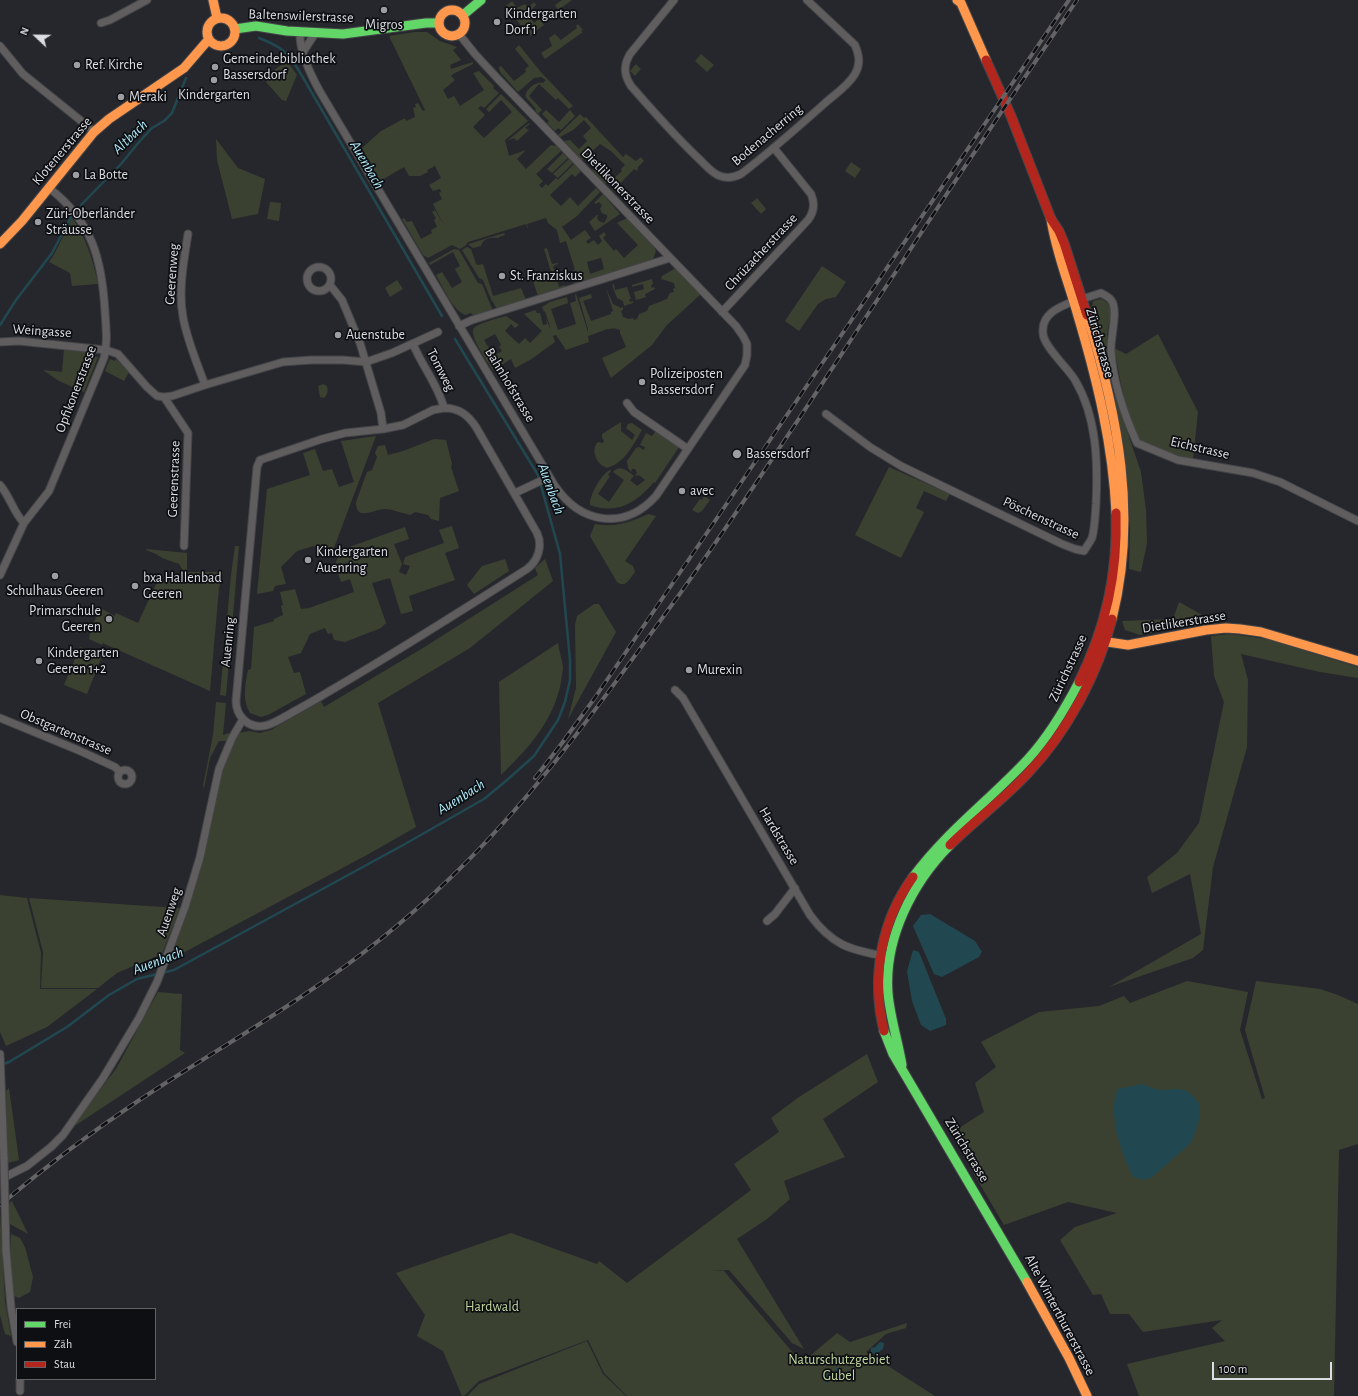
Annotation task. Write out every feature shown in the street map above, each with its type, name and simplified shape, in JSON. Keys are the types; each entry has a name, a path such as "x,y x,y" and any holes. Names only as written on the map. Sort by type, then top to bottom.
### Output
{"main road":[{"path":"213,0 217,18"},
{"path":"463,15 481,0"},
{"name":"Zürichstrasse","path":"960,1 1011,116 1051,219 1061,234 1078,300 1103,363 1123,472 1125,527 1124,550 1116,583 1110,630 1101,638 1075,692 1050,731 1030,756 1011,777 945,838 916,871 904,888 891,914 880,955 878,983 881,1016 890,1048 903,1067 1008,1248"},
{"path":"448,10 456,10 463,15 465,25 459,34 451,36 444,33 439,27 438,23 441,15 448,10"},
{"path":"217,18 230,21 235,29 234,37 228,44 220,46 212,43 207,36 208,27 213,20 217,18"},
{"name":"Baltenswilerstrasse","path":"235,29 256,26 300,32 343,34 426,23 438,23"},
{"name":"Klotenerstrasse","path":"0,244 22,221 94,132 120,111 184,68 209,39"},
{"name":"Zürichstrasse","path":"903,1067 899,1044 892,1020 888,982 891,956 896,934 904,912 924,876 938,858 954,841 1038,763 1066,725 1094,671 1108,603 1116,583"},
{"name":"Dietlikerstrasse","path":"1101,638 1128,645 1206,630 1226,628 1240,629 1261,632 1358,661"},
{"name":"Alte Winterthurerstrasse","path":"1008,1248 1062,1343 1086,1396"}],"street":[{"path":"101,23 110,20 147,0"},
{"name":"Bodenacherring","path":"674,0 625,61 624,71 626,78 631,86 677,138 708,167 721,177 726,178 735,177 741,174 774,148 856,74 859,62 855,45 807,0"},
{"name":"Bahnhofstrasse","path":"300,32 299,40 312,77 319,90 459,326 543,480 566,501 582,512 603,518 619,518 636,512 652,501 735,381 746,360"},
{"path":"303,52 316,32"},
{"name":"Dietlikonerstrasse","path":"459,34 502,84 722,312 743,336 748,350 746,360"},
{"path":"0,46 23,74 94,132"},
{"name":"Chrüzacherstrasse","path":"722,312 813,213 814,201 811,194 774,148"},
{"name":"Opfikonerstrasse","path":"0,575 24,523 49,491 106,350 107,334 103,281 93,245 85,227 74,210 49,188"},
{"name":"Geerenweg","path":"188,234 183,274 183,316 205,385"},
{"path":"459,326 472,320 670,258"},
{"path":"330,285 342,300 360,343 381,413 383,429"},
{"name":"Eichstrasse","path":"1078,300 1101,293 1112,300 1115,310 1110,351 1124,413 1137,443 1178,460 1254,473 1280,482 1358,521"},
{"name":"Pöschenstrasse","path":"826,414 870,447 901,466 1062,544 1075,549 1084,550 1091,540 1094,529 1096,454 1092,426 1085,400 1075,379 1047,344 1042,334 1043,323 1049,314 1078,300"},
{"path":"164,397 172,396 284,362 319,360 366,362 392,353 438,332"},
{"name":"Weingasse","path":"0,342 19,341 106,350"},
{"name":"Tomweg","path":"413,344 417,354 440,394 444,408"},
{"name":"Geerenstrasse","path":"106,350 118,354 147,388 157,396 164,397 188,433 184,546"},
{"path":"627,403 634,412 688,448"},
{"name":"Auenring","path":"444,408 460,410 471,419 538,533 540,539 538,555 530,567 379,662 269,725 257,726 249,724 238,712 236,701 258,463 263,458 322,439 345,433 383,429 403,425 432,410 444,408"},
{"path":"515,493 543,480"},
{"path":"0,485 8,496 20,519 24,523"},
{"name":"Hardstrasse","path":"675,690 683,698 810,915 820,929 842,945 862,952 891,956"},
{"name":"Obstgartenstrasse","path":"0,718 78,750 115,767 120,772"},
{"name":"Auenweg","path":"0,1179 26,1166 51,1147 63,1135 83,1109 114,1062 139,1018 157,982 185,907 200,857 219,769 234,733 243,719"},
{"path":"767,921 775,914 795,888"},
{"path":"0,1054 6,1250 10,1301 16,1336"},
{"path":"20,1380 20,1392"}],"green space":[{"path":"562,0 572,0 558,10 555,5"},
{"path":"512,1 517,8 525,4 528,8 534,2 536,5 527,14 534,23 539,19 544,25 529,36 506,6"},
{"path":"578,24 583,32 545,59 541,53 552,46 549,38 555,34 561,40 577,28 576,26"},
{"path":"415,32 427,32 440,41 457,47 453,50 461,60 450,65 451,69 473,62 473,64 451,76 455,80 443,90 448,99 454,96 460,106 484,90 473,73 479,71 499,93 484,108 481,106 478,108 485,115 473,127 484,138 512,112 501,100 489,112 486,109 501,94 528,121 505,140 509,156 526,150 517,159 526,169 551,145 557,146 561,151 536,174 543,181 539,185 542,188 546,184 548,186 556,178 558,180 574,164 581,171 575,177 572,174 550,195 561,206 570,197 578,206 596,188 600,192 577,216 562,227 571,240 585,230 591,238 586,241 588,244 594,240 598,245 602,241 599,236 604,232 606,235 603,238 614,251 616,249 624,258 638,245 617,223 627,218 654,247 656,251 653,259 573,284 579,281 576,271 569,272 575,270 566,241 560,243 557,230 548,223 546,218 527,224 528,230 526,224 468,242 460,249 452,245 428,258 423,255 402,219 404,218 407,222 412,221 421,239 432,233 431,230 437,227 434,220 436,218 432,212 435,210 444,225 433,204 442,199 439,193 441,192 440,189 433,191 429,185 441,178 435,166 420,176 409,176 404,167 380,181 361,149 381,131 405,118 406,121 415,117 413,108 416,107 415,104 418,103 423,111 425,110 389,36","holes":["601,258 604,269 590,274 587,262"]},
{"path":"519,45 540,71 573,106 569,109 558,98 556,100 539,84 529,96 542,110 538,114 535,110 536,109 525,96 527,91 532,86 538,83 543,83 546,80 541,77 534,78 518,92 500,72 499,67 501,66 514,81 526,72 525,69 529,66 515,49"},
{"path":"701,54 714,65 707,72 695,61"},
{"path":"287,61 297,75 286,101 282,100 266,82 270,73"},
{"path":"636,64 641,69 635,76 630,71"},
{"path":"546,110 559,122 570,110 575,116 561,130 558,128 555,131 547,123 549,121 542,114"},
{"path":"580,114 584,118 586,117 623,157 626,154 636,161 641,157 644,161 638,167 637,171 634,169 613,191 613,188 607,182 605,184 592,170 601,167 613,179 622,171 621,169 625,165 611,151 600,144 582,160 564,141 570,140 579,149 587,141 583,136 591,128 584,120 573,130 560,137 558,135"},
{"path":"529,123 530,124 525,128 529,130 517,141 514,138 507,141"},
{"path":"216,139 238,168 265,179 258,214 232,219 217,160"},
{"path":"563,153 568,158 552,173 547,169"},
{"path":"569,159 573,163 558,178 553,174"},
{"path":"851,162 861,169 855,178 845,171"},
{"path":"603,194 620,214 595,231 589,222 597,215 597,218 603,223 607,218 607,215 602,213 600,209 602,205 599,202 596,204 594,203"},
{"path":"757,198 766,209 761,214 751,203"},
{"path":"270,202 281,203 279,221 267,219"},
{"path":"72,218 77,225 88,249 98,284 72,286 70,273 49,262"},
{"path":"504,233 505,235 499,238 490,238 485,240 481,246 473,248 469,245 469,244"},
{"path":"467,247 471,249 476,264 483,264 493,296 521,288 526,300 497,309 483,280 479,278 462,250"},
{"path":"547,248 552,264 558,263 553,266 559,287 565,285 565,287 538,296 533,281 552,275 544,249"},
{"path":"454,249 459,250 478,283 482,284 493,311 474,316 471,313 465,315 456,308 448,298 436,275 442,272 452,288 462,282 455,269 460,266 453,252 430,265 429,263"},
{"path":"822,266 846,282 836,297 826,299 818,304 799,331 785,321"},
{"path":"676,268 701,294 667,325 652,345 611,378 602,358 626,347 620,330 613,328 588,336 589,342 566,350 556,335 553,336 555,342 530,360 515,368 511,359 493,370 476,343 473,332 474,328 480,324 506,316 519,325 515,328 511,324 505,331 519,344 525,338 530,343 542,331 524,314 535,310 537,313 540,313 543,325 547,324 546,319 551,330 545,311 544,312 542,307 550,302 567,297 568,303 551,309 558,330 576,324 570,303 576,301 576,294 588,332 579,298 591,294 592,298 583,301 591,321 611,314 613,311 606,288 613,304 621,308 623,307 623,310 621,311 623,317 629,319 633,318 634,320 637,319 639,314 647,311 649,306 667,299 670,293 674,292 674,283 661,279 662,276","holes":["495,334 501,345 499,347 502,351 494,356 484,340"]},
{"path":"652,279 653,284 651,285 652,288 654,287 655,289 645,294 646,297 636,300 634,292 644,289 643,284 632,287 632,285"},
{"path":"397,280 403,289 390,297 385,288"},
{"path":"614,284 615,290 627,287 631,299 629,299 630,302 633,301 633,303 624,306 623,301 617,298 612,285"},
{"path":"1101,299 1108,303 1111,311 1107,335 1108,368 1091,313 1093,301"},
{"path":"1158,334 1198,412 1193,459 1179,456 1139,441 1126,409 1114,348 1126,354"},
{"path":"64,349 94,351 93,356 98,357 84,392 59,381 43,370 62,372"},
{"path":"110,359 115,361 116,359 129,372 124,381 105,371"},
{"path":"323,384 327,386 328,389 324,398 320,397 318,386"},
{"path":"1114,393 1141,472 1146,510 1147,543 1141,572 1129,569 1130,529 1126,472"},
{"path":"621,422 621,431 632,440 635,435 626,428 628,424 632,423 642,430 632,448 623,459 605,468 606,467 597,460 595,453 596,445 598,442 603,443 604,440 602,438 602,434"},
{"path":"655,432 679,447 655,483 654,482 633,501 617,508 600,508 590,505 590,501 597,485 603,475 610,470 611,471 608,475 610,476 598,494 609,502 624,480 613,472 616,470 621,468 629,472 634,476 630,480 637,486 645,480 639,475 635,475 637,473 635,469 632,469 631,472 628,468 627,461 636,448 639,447 644,450 645,447 640,445 646,433 652,436"},
{"path":"376,436 332,553 314,546 297,551 281,567 286,584 275,586 273,591 257,594 267,489 310,475 303,453 315,449 323,471 332,469 339,487 354,482 341,441"},
{"path":"434,439 446,440 452,464 451,467 459,491 440,498 439,521 431,519 428,515 415,512 410,515 382,509 367,513 359,512 356,502 367,472 372,470 377,457 375,453 378,446 385,445 388,455"},
{"path":"889,467 950,494 946,501 924,491 916,508 924,512 901,558 855,535"},
{"path":"704,496 710,500 702,511 698,513 692,510 700,499 702,500"},
{"path":"648,514 656,516 625,561 633,566 635,572 628,582 620,584 617,582 590,536 595,524 622,524"},
{"path":"452,526 459,548 445,553 455,580 409,596 413,611 401,614 390,578 372,583 386,623 381,628 345,642 334,640 332,633 328,634 325,628 310,634 301,653 288,657 294,673 300,672 306,694 268,715 261,717 250,713 247,708 245,692 248,670 251,669 254,627 274,621 274,619 283,615 281,606 283,605 280,592 295,589 301,609 309,608 354,592 350,579 341,582 335,564 341,550 405,527 409,539 394,544 402,564 399,572 406,575 410,566 403,564 405,557 444,543 439,530"},
{"path":"235,546 239,546 226,696 220,695"},
{"path":"146,549 187,553 187,572 223,572 219,588 210,691 103,643 102,645 89,639 97,616 102,609 115,616 116,613 138,623 157,582 180,578 182,569 179,564 162,558"},
{"path":"505,559 509,571 474,594 467,585 482,566"},
{"path":"545,559 553,581 470,648 378,703 416,827 365,856 181,954 170,957 188,907 208,838 222,768 227,754 239,733 249,731 260,733 271,730 321,701 324,707 423,648 538,575 535,568"},
{"path":"1179,602 1206,617 1204,623 1140,635 1125,630 1122,621 1173,619"},
{"path":"594,604 599,604 616,632 568,719 576,688 575,625 577,616"},
{"path":"1231,634 1267,639 1358,667 1358,678 1320,672 1241,654 1248,680 1247,747 1213,867 1203,950 1193,958 1109,987 1201,934 1190,874 1152,893 1147,877 1177,853 1199,823 1224,702 1214,676 1211,636"},
{"path":"558,643 563,669 558,696 546,721 538,733 521,755 501,775 499,682"},
{"path":"80,647 102,656 87,694 64,685"},
{"path":"216,702 226,703 223,735 229,733 229,737 227,741 219,741 210,758 204,788 203,786 213,735"},
{"path":"0,895 27,898 41,953 40,989 97,989 47,1027 6,1046 0,1032"},
{"path":"29,898 180,908 162,954 117,973 98,988 41,988 43,952"},
{"path":"1187,981 1248,992 1240,1030 1262,1099 1265,1098 1245,1030 1256,981 1320,989 1358,1004 1358,1144 1339,1150 1334,1396 1139,1396 1127,1364 1225,1341 1212,1328 1222,1320 1143,1332 1129,1314 1110,1314 1101,1294 1093,1295 1060,1240 1075,1227 1117,1213 1068,1202 1004,1225 971,1169 959,1128 984,1112 975,1083 996,1067 981,1042 1039,1012 1099,1006 1124,996 1130,1003"},
{"path":"158,992 182,994 180,1050 185,1053 70,1129 116,1069"},
{"name":"Hardwald","path":"867,1054 878,1082 823,1119 845,1157 784,1181 790,1199 767,1219 737,1239 804,1349 792,1343 729,1270 710,1271 724,1271 799,1360 804,1361 837,1333 850,1342 907,1323 906,1328 886,1334 866,1352 935,1396 627,1396 604,1373 588,1340 479,1381 464,1396 462,1396 443,1351 417,1336 425,1315 396,1273 511,1233 597,1264 599,1261 627,1283 751,1190 734,1164 779,1132 771,1118 799,1097"},
{"path":"9,1088 19,1160 8,1163 6,1091"},
{"path":"12,1201 28,1234 10,1224 9,1204"},
{"path":"0,1212 5,1302 11,1336 5,1334 0,1315"},
{"path":"11,1234 20,1238 25,1247 33,1277 30,1292 19,1298 14,1296 10,1263"},
{"path":"587,1341 603,1374 626,1396 467,1396 479,1384"}],"water":[{"path":"930,914 975,941 982,952 979,957 942,977 934,974 913,926 921,915"},
{"path":"913,950 919,952 946,1019 946,1025 930,1031 921,1025 912,1001 907,971"},
{"path":"1142,1084 1158,1090 1180,1089 1189,1092 1199,1103 1200,1118 1191,1143 1151,1178 1144,1180 1133,1177 1119,1142 1114,1114 1114,1101 1118,1089"},
{"path":"880,1342 884,1343 883,1349 876,1354 871,1353 871,1348 876,1347"},
{"path":"837,1366 839,1371 842,1373 838,1373 826,1384 826,1381 824,1380 827,1373 833,1374"}],"waterway":[{"name":"Auenbach","path":"259,38 282,50 298,69 442,316"},
{"name":"Altbach","path":"81,205 121,164 152,128 164,121 172,113 186,78"},
{"name":"Altbach","path":"0,325 16,300 52,253 71,217"},
{"name":"Auenbach","path":"1,1065 9,1062 67,1027 109,995 137,979 174,970 405,844 484,799 534,756 558,720 565,702 570,680 570,660 560,554 538,475 455,339"}],"railway":[{"path":"535,778 594,699 1069,0"},
{"path":"0,1205 68,1151 120,1113 290,1004 364,952 414,911 446,882 510,815 569,744 707,555 1077,0"}],"traffic: fast":[{"path":"463,15 481,0"},
{"path":"235,29 256,26 287,31 343,34 426,23 438,23"},
{"path":"913,877 954,830 1014,774 1036,750 1056,722 1079,682"},
{"path":"902,1065 890,1011 888,993 888,973 891,952 903,913 913,894 936,860 950,845"},
{"path":"884,1031 893,1054 1027,1282"}],"traffic: slow":[{"path":"213,0 217,18"},
{"path":"957,0 961,3 986,60"},
{"path":"452,10 461,14 465,23 461,32 452,36 443,32 439,23 443,14 452,10"},
{"path":"221,18 231,22 235,32 231,42 221,46 211,42 207,32 211,22 221,18"},
{"path":"0,244 22,221 94,132 109,119 184,68 209,39"},
{"path":"1051,219 1059,256 1092,364 1098,389 1108,438 1116,513"},
{"path":"1087,315 1108,390 1121,466 1124,504 1123,542 1120,580 1112,619"},
{"path":"1101,641 1128,645 1206,630 1226,628 1240,629 1261,632 1358,661"},
{"path":"1027,1282 1069,1358 1087,1396"}],"traffic: jam":[{"path":"986,60 1011,116 1051,219 1059,231 1064,243 1087,315"},
{"path":"1079,682 1096,641 1108,600 1115,557 1116,513"},
{"path":"950,845 1019,783 1056,739 1068,721 1090,681 1106,640 1112,619"},
{"path":"884,1031 880,1011 879,991 879,971 882,951 886,931 893,912 913,877"}],"place":[{"name":"Migros","path":"384,10"},
{"name":"Kindergarten Dorf 1","path":"497,22"},
{"name":"Ref. Kirche","path":"77,65"},
{"name":"Gemeindebibliothek Bassersdorf","path":"215,67"},
{"name":"Kindergarten","path":"214,80"},
{"name":"Meraki","path":"121,97"},
{"name":"La Botte","path":"76,175"},
{"name":"Züri-Oberländer Sträusse","path":"38,222"},
{"name":"St. Franziskus","path":"502,276"},
{"name":"Auenstube","path":"338,335"},
{"name":"Polizeiposten Bassersdorf","path":"642,382"},
{"name":"Bassersdorf","path":"737,454"},
{"name":"avec","path":"682,491"},
{"name":"Kindergarten Auenring","path":"308,560"},
{"name":"Schulhaus Geeren","path":"55,576"},
{"name":"bxa Hallenbad Geeren","path":"135,586"},
{"name":"Primarschule Geeren","path":"109,619"},
{"name":"Kindergarten Geeren 1+2","path":"39,661"},
{"name":"Murexin","path":"689,670"}],"park label":[{"name":"Naturschutzgebiet Gubel","path":"839,1368"}]}
